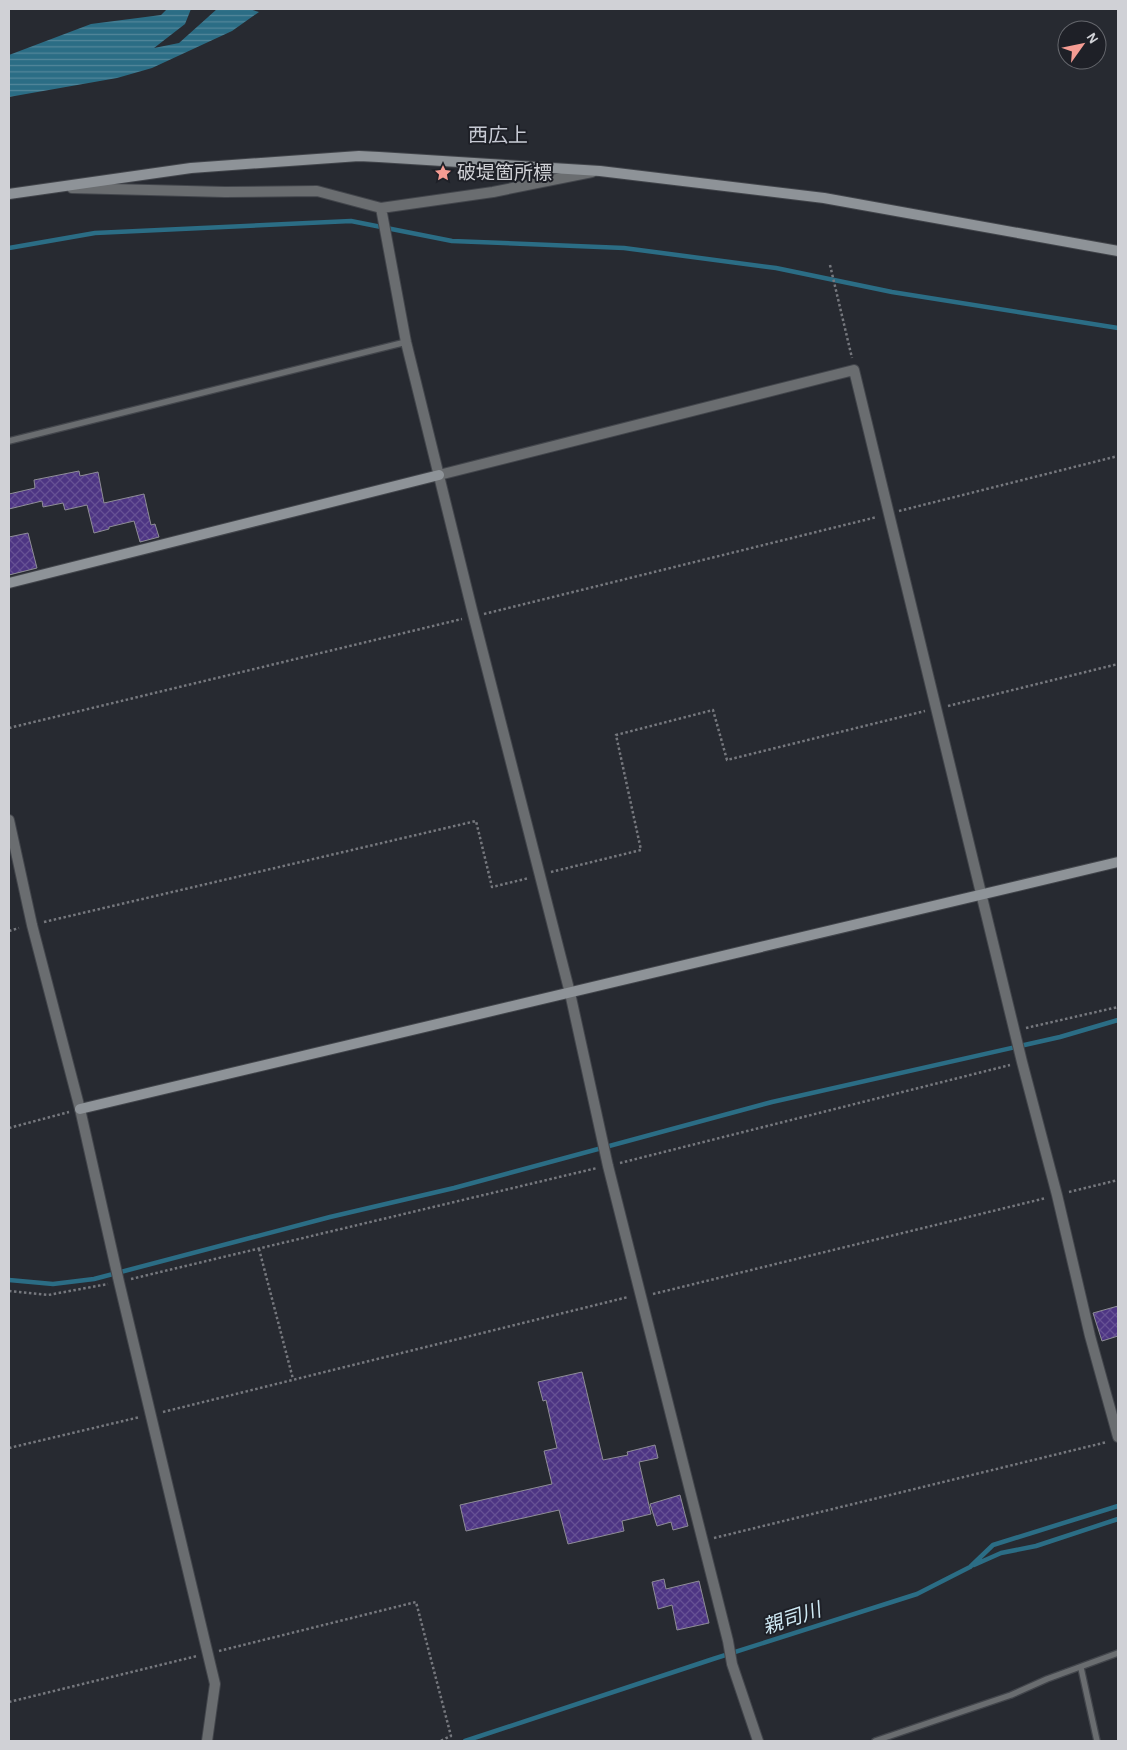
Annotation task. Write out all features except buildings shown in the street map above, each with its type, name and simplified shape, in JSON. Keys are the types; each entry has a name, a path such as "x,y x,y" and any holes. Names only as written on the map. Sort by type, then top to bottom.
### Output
{"street":[{"path":"9,194 191,168 359,156 600,171 824,198 1118,251"},
{"path":"56,187 225,192 316,190 381,208 493,192 600,171"},
{"path":"381,208 406,342 570,993 608,1166 728,1641 732,1664 758,1741"},
{"path":"9,582 854,370 1022,1062 1057,1195 1113,1439"},
{"path":"9,820 32,925 80,1110 119,1282 216,1684 207,1741"},
{"path":"80,1110 1118,862"}],"lane":[{"path":"9,441 406,342"},
{"path":"875,1741 1011,1695 1047,1679 1118,1653"},
{"path":"1081,1668 1097,1741"}],"path":[{"path":"830,265 854,370"},
{"path":"9,728 890,514 1118,456"},
{"path":"9,931 476,821 492,887 641,850 616,735 713,710 727,760 1118,664"},
{"path":"1015,1031 1118,1006"},
{"path":"9,1291 48,1295 119,1282 608,1166 1022,1062"},
{"path":"9,1128 80,1110"},
{"path":"9,1448 607,1302 634,1296 641,1297 1118,1180"},
{"path":"259,1248 293,1380"},
{"path":"702,1540 1113,1439"},
{"path":"9,1702 416,1602 451,1736 440,1741"}],"water":[{"path":"167,9 191,9 185,24 154,48 179,43 217,9 249,9 259,12 232,31 152,68 117,78 9,97 9,55 91,24 161,15"}],"waterway":[{"path":"9,248 95,233 351,221 452,241 624,248 776,268 892,292 1118,328"},
{"path":"9,1280 53,1284 94,1279 330,1217 454,1188 772,1102 1060,1037 1118,1020"},
{"name":"親司川","path":"465,1741 917,1594 970,1567 993,1545 1118,1506"},
{"path":"974,1565 1001,1553 1036,1546 1118,1519"}],"place":[{"name":"破堤箇所標","path":"443,173"}],"district":[{"name":"西広上","path":"498,136"}]}
